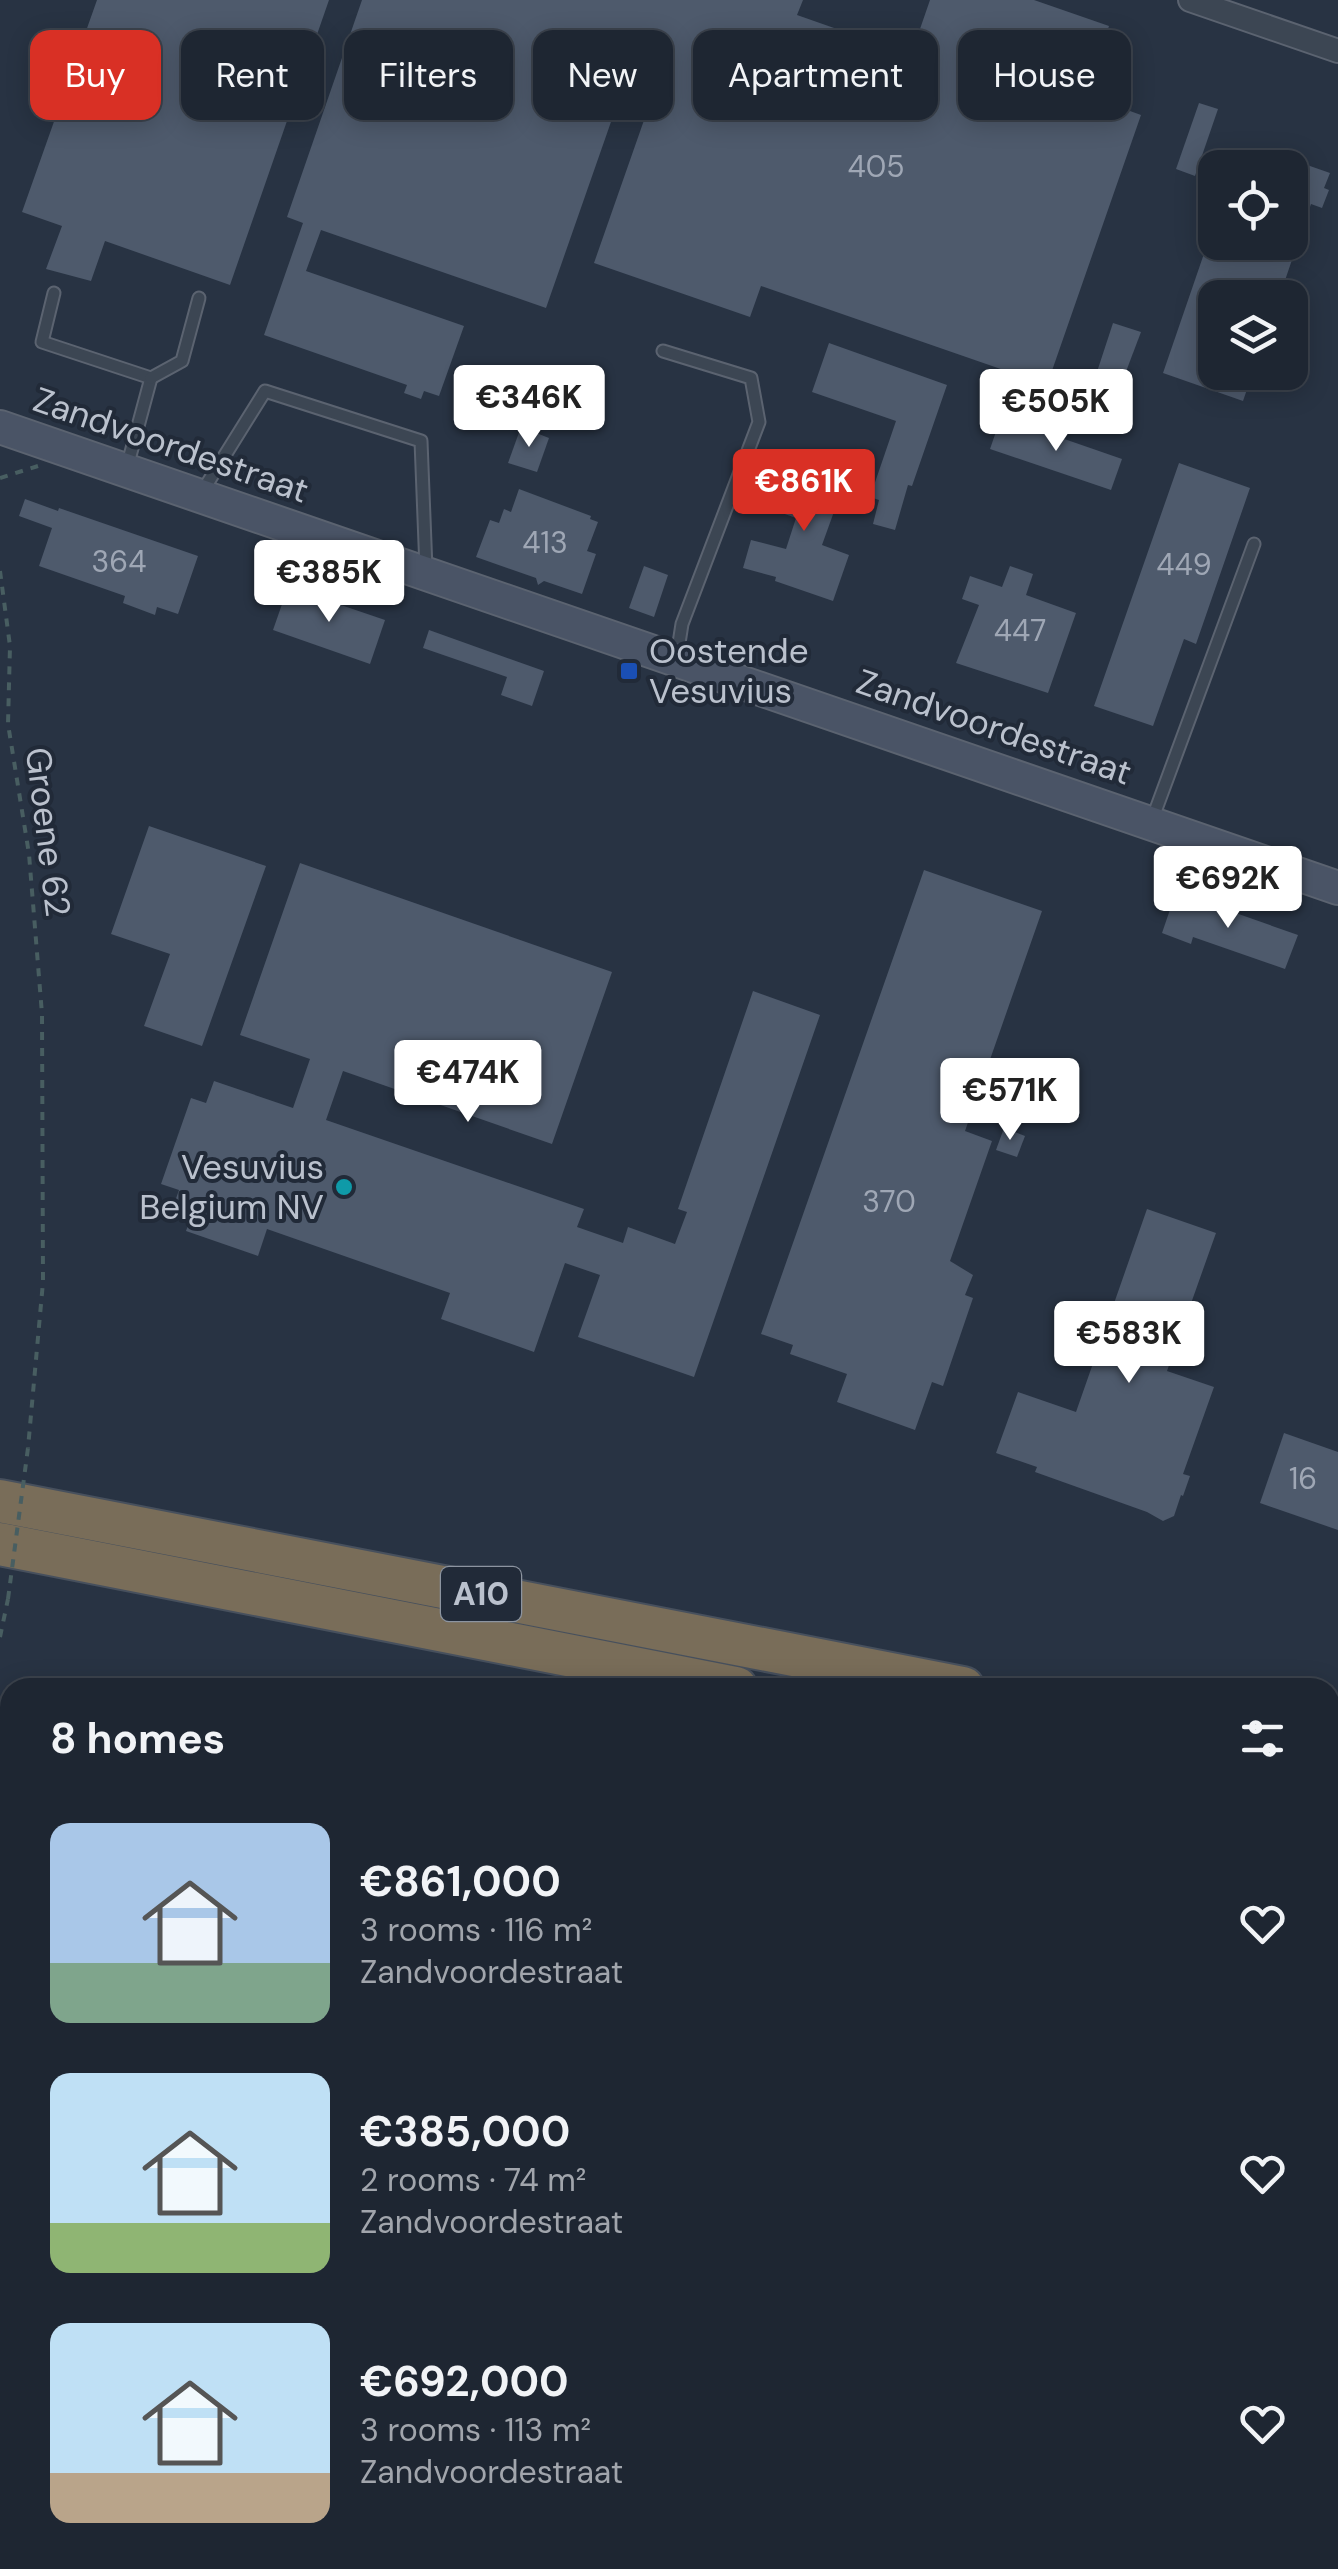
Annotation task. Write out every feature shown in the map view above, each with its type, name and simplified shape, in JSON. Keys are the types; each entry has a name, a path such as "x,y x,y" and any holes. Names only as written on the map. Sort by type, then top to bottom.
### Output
{"highway":[{"name":"A10","path":"0,1500 912,1678"},
{"name":"A10","path":"0,1544 685,1678"}],"main road":[{"name":"Zandvoordestraat","path":"0,427 1338,888"}],"street":[{"path":"1190,0 1338,51"}],"lane":[{"path":"54,293 42,342 150,378"},
{"path":"126,471 150,378 182,360 199,298"},
{"path":"663,351 752,378 759,422 682,624 676,660"},
{"path":"200,496 265,391 422,441 426,574"},
{"path":"1150,824 1254,544"}],"path":[{"name":"Groene 62","path":"0,571 10,646 8,724 29,854 42,1014 43,1282 28,1448 0,1637"}],"building":[{"path":"97,0 329,0 319,30 181,30 181,120 287,120 230,285 105,241 91,281 46,269 62,226 22,212 55,120 161,120 161,30 86,30"},
{"path":"362,0 803,0 797,15 840,30 693,30 693,120 938,120 938,30 920,30 930,0 1034,0 1109,26 1108,30 958,30 958,120 1131,120 1131,111 1141,115 1047,385 761,286 750,317 594,263 644,120 673,120 673,30 533,30 533,120 612,120 546,308 321,230 306,271 464,326 439,396 424,391 421,399 404,393 407,385 264,335 303,223 287,217 321,120 324,120 344,52 344,120 513,120 513,30 352,30"},
{"path":"1199,103 1218,109 1204,150 1198,150 1195,176 1176,169"},
{"path":"1308,165 1330,173 1322,208 1311,204 1308,213"},
{"path":"1202,260 1292,260 1285,280 1198,280 1198,385 1163,373"},
{"path":"1113,323 1141,332 1119,390 1094,381"},
{"path":"829,343 947,385 895,530 873,524 879,500 870,497 896,421 812,392"},
{"path":"1212,390 1247,390 1243,401"},
{"path":"1001,417 1122,459 1111,490 990,449"},
{"path":"521,427 549,438 537,472 508,463"},
{"path":"788,460 845,481 822,545 849,555 833,601 743,568 751,540 786,549 796,518 771,509"},
{"path":"1179,463 1250,488 1196,644 1184,639 1153,726 1094,706"},
{"path":"519,489 598,522 587,551 596,554 582,594 544,581 538,585 536,578 476,557 490,520 499,523 504,509 511,512"},
{"path":"25,499 198,556 178,614 157,607 155,615 123,603 125,596 39,566 52,528 19,516"},
{"path":"644,566 668,575 654,617 629,608"},
{"path":"1010,566 1033,574 1026,595 1076,613 1048,693 956,663 979,605 962,599 970,576 1002,587"},
{"path":"288,587 385,620 370,664 273,630"},
{"path":"429,630 544,671 532,706 501,695 507,677 423,648"},
{"name":"Vesuvius Belgium NV","path":"149,826 266,866 202,1046 144,1026 170,954 111,934"},
{"path":"300,863 612,972 552,1144 343,1071 326,1120 584,1209 577,1227 623,1243 628,1227 675,1244 687,1212 678,1209 753,991 820,1015 694,1377 578,1337 600,1275 565,1263 534,1352 441,1319 450,1293 267,1229 258,1256 186,1231 191,1217 172,1210 179,1190 161,1184 191,1098 206,1103 214,1081 293,1108 310,1059 240,1035"},
{"path":"924,870 1042,911 965,1131 992,1141 950,1261 973,1275 965,1295 973,1298 943,1386 932,1382 915,1430 837,1402 847,1374 790,1354 793,1345 761,1334"},
{"path":"1176,892 1298,935 1285,969 1193,937 1191,944 1162,933"},
{"path":"1004,1128 1025,1136 1017,1157 996,1150"},
{"path":"1147,1209 1216,1233 1167,1371 1214,1387 1183,1474 1190,1476 1183,1496 1174,1516 1163,1521 996,1453 1018,1392 1076,1412"},
{"path":"1284,1433 1338,1452 1338,1530 1260,1503"}],"place":[{"name":"Oostende Vesuvius","path":"629,671"},
{"name":"Vesuvius Belgium NV","path":"344,1187"}]}
